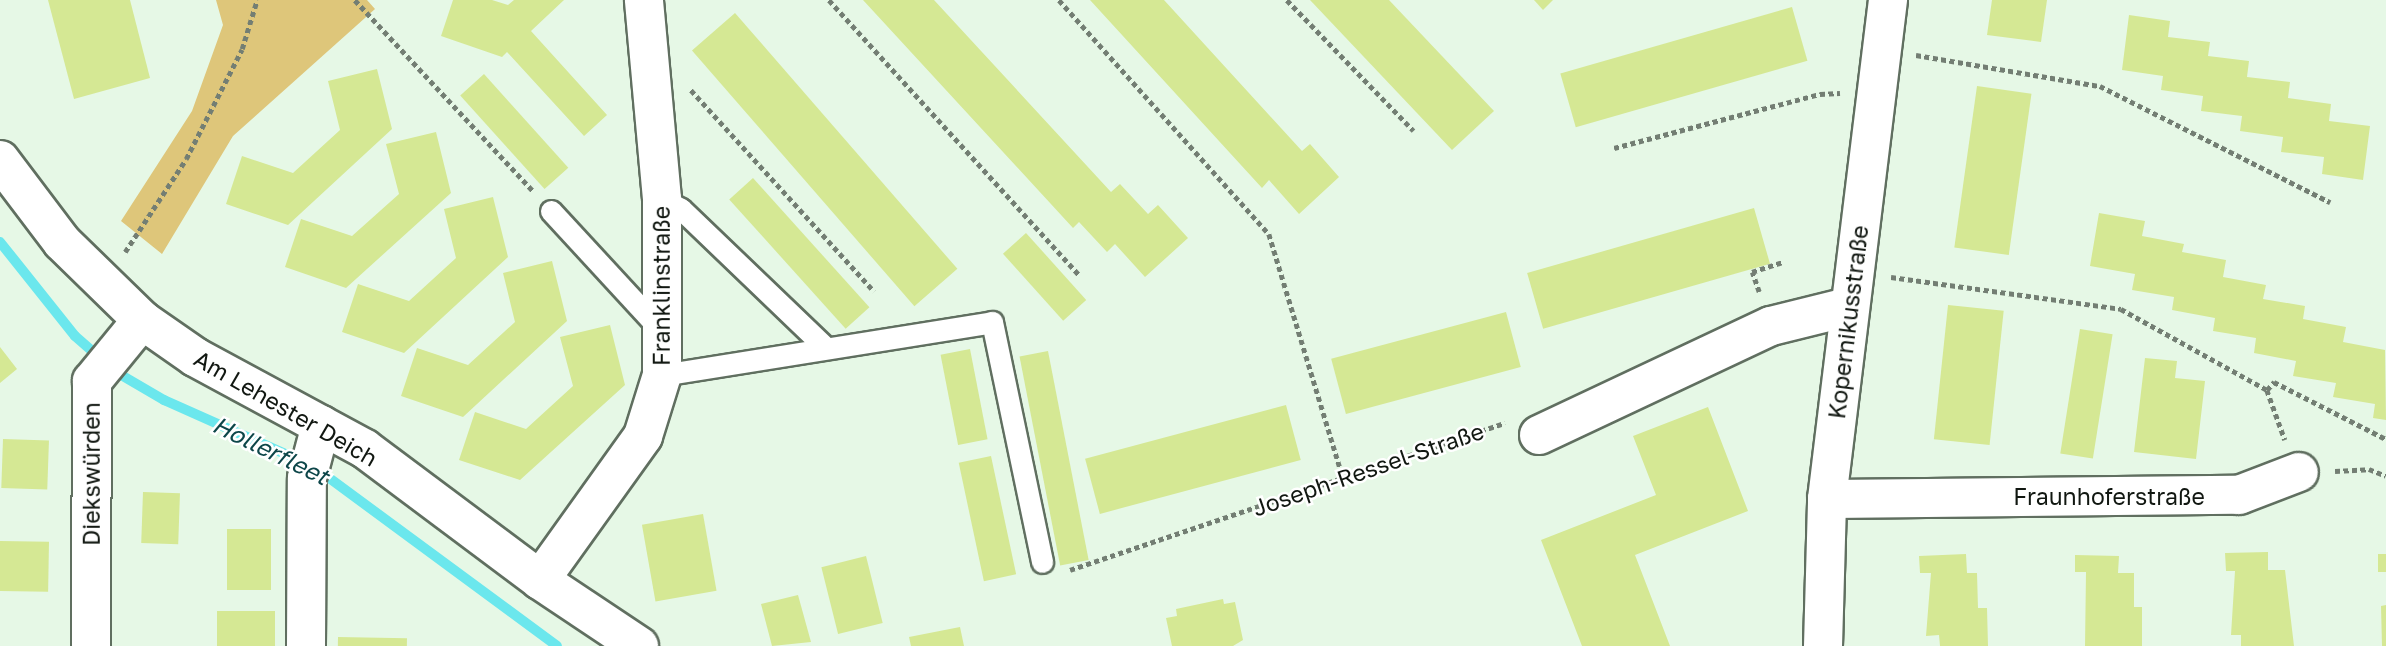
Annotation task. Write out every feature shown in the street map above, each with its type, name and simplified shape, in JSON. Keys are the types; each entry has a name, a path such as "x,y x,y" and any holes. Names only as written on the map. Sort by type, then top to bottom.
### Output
{"street":[{"name":"Franklinstraße","path":"540,580 643,436 662,375 665,334 662,199 644,0"},
{"name":"Kopernikusstraße","path":"1823,646 1827,499 1888,0"},
{"name":"Am Lehester Deich","path":"0,160 62,242 103,285 142,320 195,357 314,453 365,449 540,580 639,646"},
{"path":"1539,435 1852,289"},
{"name":"Diekswürden","path":"91,646 92,381 142,320"},
{"path":"306,646 314,453"},
{"name":"Fraunhoferstraße","path":"1827,499 2239,495 2299,472"}],"lane":[{"path":"662,199 681,209 826,348"},
{"path":"551,211 665,334"},
{"path":"662,375 992,323 1042,562"}],"path":[{"path":"103,285 186,159 242,50 257,0"},
{"path":"355,0 551,211"},
{"path":"829,0 1080,275"},
{"path":"1059,0 1269,233 1343,477"},
{"path":"1287,0 1414,131"},
{"path":"1881,49 2100,86 2330,202"},
{"path":"651,79 690,89 874,290"},
{"path":"1614,148 1820,94 1876,92"},
{"path":"1752,272 1782,262"},
{"path":"1852,289 2105,303 2267,390 2299,472 2369,469 2386,476"},
{"path":"2267,390 2274,382 2386,439"},
{"name":"Joseph-Ressel-Straße","path":"1042,562 1052,575 1503,422 1539,435"}],"shaded area":[{"path":"216,0 367,0 375,9 233,136 162,254 121,221 192,111 223,25"}],"building":[{"path":"48,0 130,0 150,78 74,99"},
{"path":"453,0 492,0 508,5 514,0 564,0 531,31 607,115 584,136 507,52 502,57 441,36"},
{"path":"863,0 934,0 1111,192 1120,184 1148,214 1158,205 1188,238 1145,277 1115,244 1107,252 1079,222 1073,228"},
{"path":"1090,0 1164,0 1302,151 1310,144 1339,177 1299,214 1269,180 1262,188"},
{"path":"1310,0 1389,0 1494,111 1452,150"},
{"path":"1534,0 1553,0 1543,10"},
{"path":"1992,0 2047,0 2041,42 1987,35"},
{"path":"1792,7 1807,61 1576,127 1560,73"},
{"path":"735,13 957,269 914,306 692,50"},
{"path":"2129,15 2170,21 2168,37 2210,42 2208,56 2249,61 2247,77 2290,82 2288,98 2331,104 2329,121 2370,126 2363,180 2322,174 2324,157 2281,152 2283,137 2240,131 2242,116 2201,111 2203,96 2161,90 2163,76 2122,70"},
{"path":"377,69 392,129 288,225 226,204 242,156 293,173 340,130 328,81"},
{"path":"484,74 568,168 545,189 460,95"},
{"path":"1977,86 2031,94 2009,255 1954,247"},
{"path":"436,132 451,193 346,288 285,267 301,219 352,236 399,194 386,144"},
{"path":"753,178 869,307 846,329 729,199"},
{"path":"493,197 508,257 404,353 342,332 358,284 409,301 456,258 444,209"},
{"path":"1754,208 1770,264 1543,329 1527,273"},
{"path":"2099,213 2145,221 2142,236 2184,244 2182,252 2226,260 2223,277 2266,285 2263,299 2305,306 2303,319 2346,327 2343,342 2385,350 2386,420 2373,418 2375,404 2333,397 2336,383 2293,376 2296,361 2254,353 2256,338 2213,331 2215,318 2172,310 2174,297 2132,290 2135,274 2090,266"},
{"path":"1026,233 1086,300 1063,321 1003,254"},
{"path":"552,261 567,321 463,417 401,396 417,348 468,365 515,322 503,273"},
{"path":"1948,305 2004,311 1990,445 1934,439"},
{"path":"1506,312 1521,367 1346,414 1331,359"},
{"path":"610,325 625,385 520,480 459,460 475,412 526,429 573,386 560,337"},
{"path":"2080,329 2113,334 2093,459 2060,453"},
{"path":"0,347 17,369 0,383"},
{"path":"970,349 988,439 958,445 941,355"},
{"path":"1048,351 1089,560 1060,566 1020,357"},
{"path":"2145,358 2177,361 2175,378 2205,381 2196,459 2134,452"},
{"path":"1286,405 1301,460 1100,514 1085,459"},
{"path":"1708,407 1748,511 1635,555 1670,646 1582,646 1541,540 1656,495 1633,436"},
{"path":"3,439 49,441 47,490 1,488"},
{"path":"991,456 1016,574 984,581 959,463"},
{"path":"143,492 180,493 178,544 141,543"},
{"path":"703,514 717,591 655,602 642,525"},
{"path":"227,529 271,529 271,590 227,590"},
{"path":"0,541 49,542 48,592 0,591"},
{"path":"2268,552 2268,570 2285,570 2294,646 2241,646 2241,635 2231,635 2235,571 2226,571 2225,553"},
{"path":"1966,554 1967,573 1977,573 1978,608 1987,608 1988,646 1940,646 1939,635 1926,636 1931,573 1920,573 1919,556"},
{"path":"2378,554 2386,554 2386,572 2378,572"},
{"path":"2075,555 2119,556 2118,573 2134,573 2134,607 2142,607 2142,646 2085,646 2086,572 2075,572"},
{"path":"866,556 883,623 838,634 821,567"},
{"path":"798,595 811,642 772,646 761,604"},
{"path":"1223,599 1224,604 1235,602 1243,640 1233,646 1172,646 1166,618 1177,616 1176,609"},
{"path":"2386,605 2386,646 2382,646 2381,606"},
{"path":"217,611 275,611 275,646 217,646"},
{"path":"960,627 964,646 911,646 909,637"},
{"path":"338,637 407,638 407,646 338,646"}],"waterway":[{"name":"Hollerfleet","path":"0,242 75,336 116,372 164,400 303,462"},
{"name":"Hollerfleet","path":"317,469 557,646"}]}
